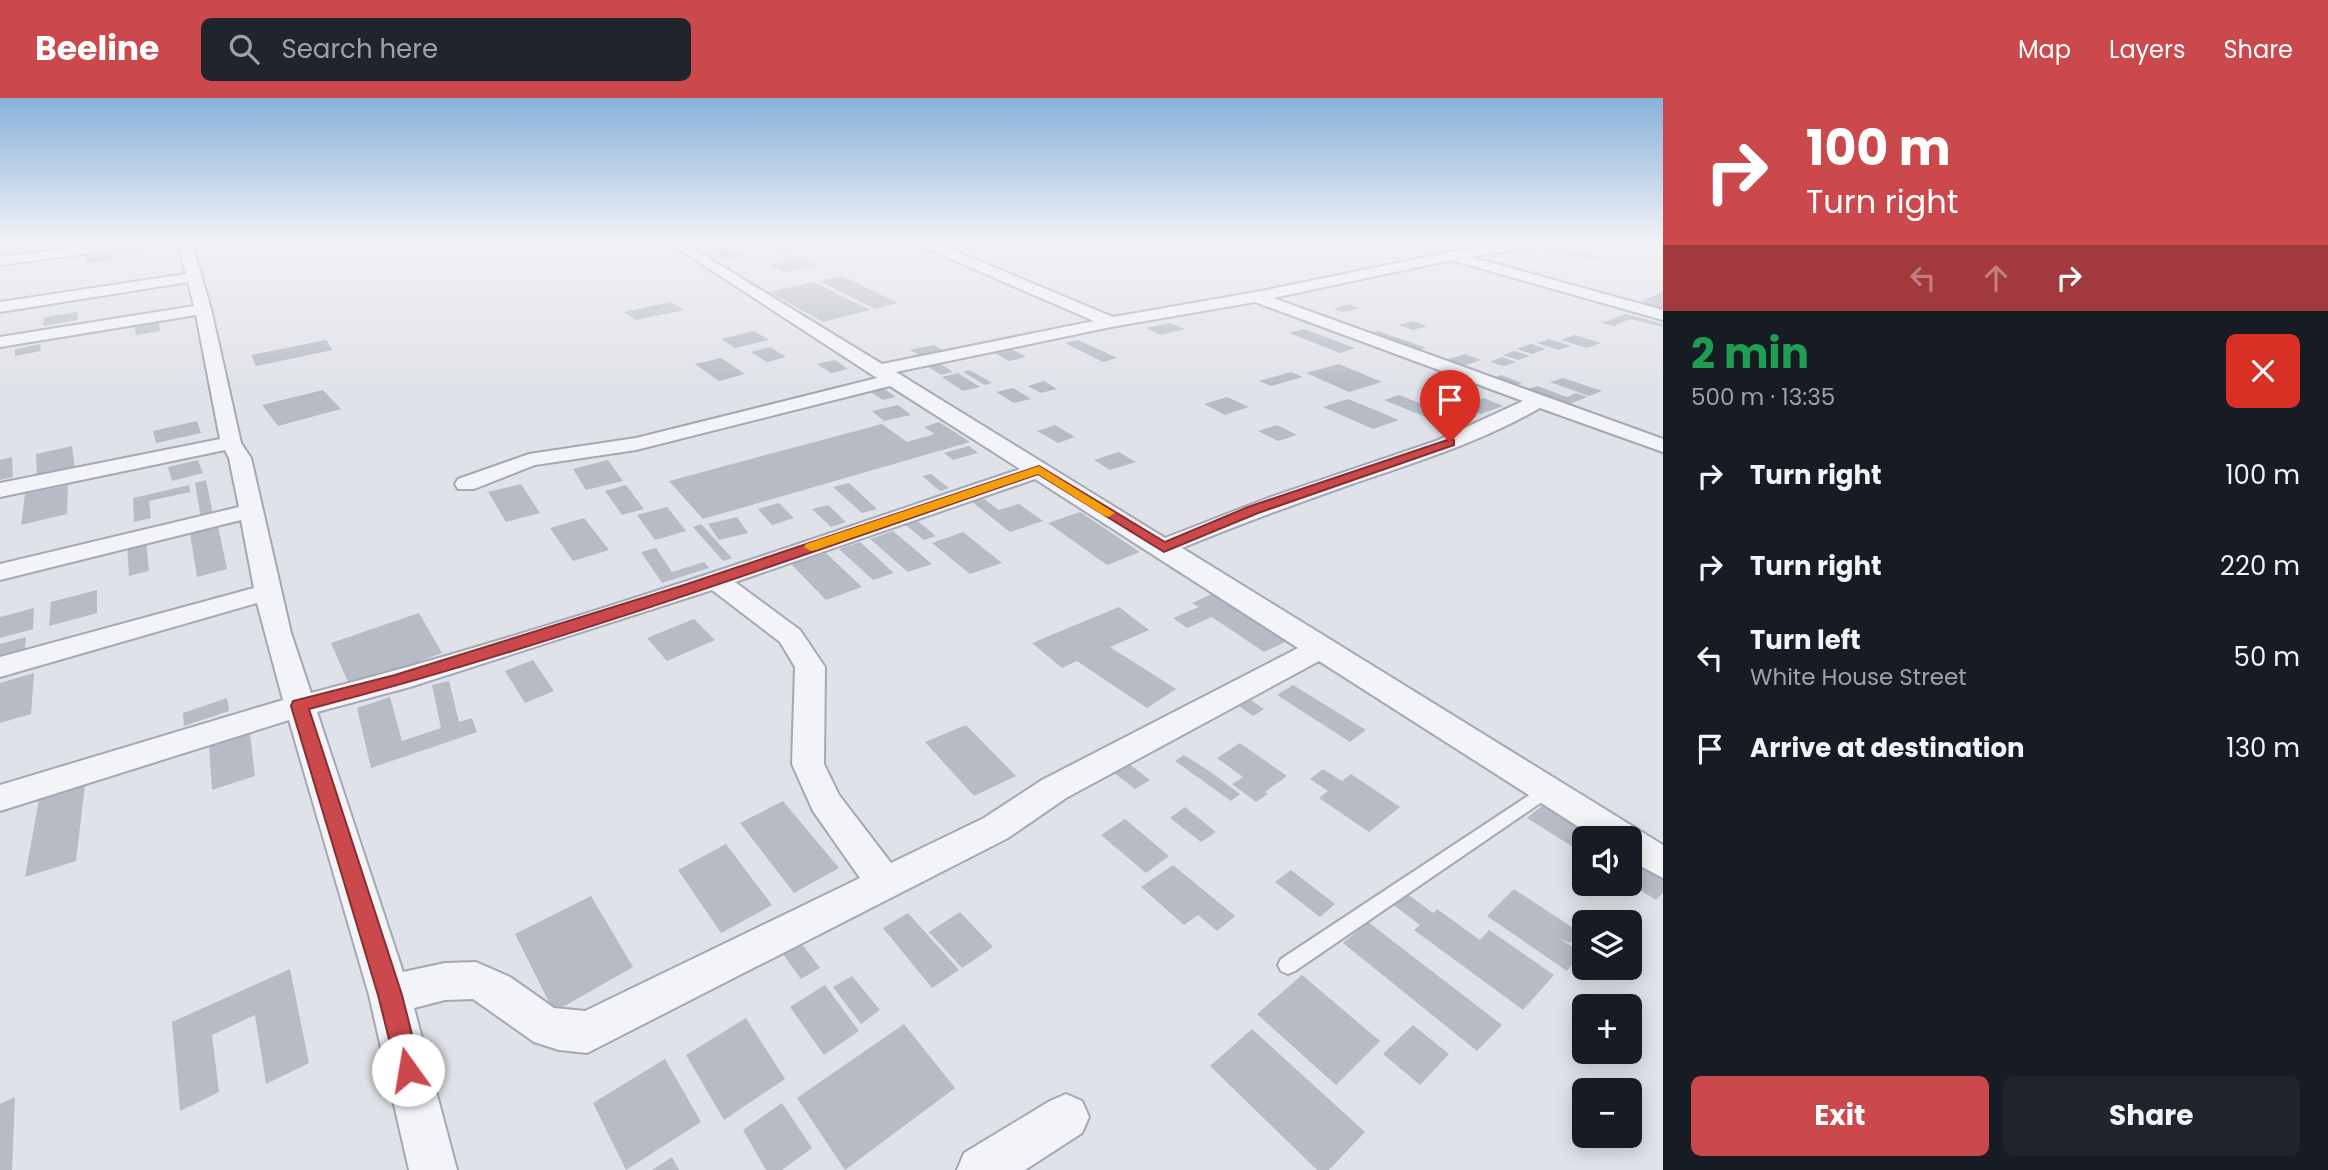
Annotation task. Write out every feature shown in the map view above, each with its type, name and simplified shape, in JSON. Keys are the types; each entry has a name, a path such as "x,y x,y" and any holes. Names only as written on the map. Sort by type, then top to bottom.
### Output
{"street":[{"path":"0,307 110,290"},
{"path":"198,290 231,443 240,458 277,633 390,995 433,1170"},
{"path":"752,290 1604,826"},
{"path":"1038,290 1111,321"},
{"path":"466,484 529,460 636,444 888,374 1111,321 1290,290"},
{"path":"1572,290 1663,315"},
{"path":"1256,297 1663,446"},
{"path":"0,342 203,309"},
{"path":"1164,547 1253,510 1428,451 1515,416 1538,401"},
{"path":"0,490 231,443"},
{"path":"0,798 300,706 399,680 716,580 1039,470"},
{"path":"0,572 251,511"},
{"path":"716,580 790,636 810,667 808,764 825,802 885,883"},
{"path":"0,667 268,592"},
{"path":"390,995 449,982 474,980 510,999 547,1027 587,1032 996,828 1054,789 1322,647"},
{"path":"1642,850 1663,863"},
{"path":"981,1170 1066,1117"}],"lane":[{"path":"1288,965 1546,790"}],"building":[{"path":"830,290 870,310 823,322 769,292"},
{"path":"837,290 871,290 898,303 875,309"},
{"path":"1663,292 1663,309 1639,303 1644,301 1658,304 1644,300"},
{"path":"671,302 684,310 636,320 624,312"},
{"path":"1349,304 1360,308 1344,312 1333,309"},
{"path":"78,312 77,320 43,326 44,317"},
{"path":"1626,314 1663,324 1663,327 1630,319 1614,326 1601,323"},
{"path":"1413,321 1427,326 1413,330 1399,325"},
{"path":"159,323 160,331 136,335 135,327"},
{"path":"1169,323 1185,329 1161,335 1146,328"},
{"path":"1304,329 1355,348 1340,353 1289,333"},
{"path":"754,331 769,340 735,348 721,339"},
{"path":"1378,331 1426,348 1416,351 1369,334"},
{"path":"1574,335 1601,343 1587,348 1561,340"},
{"path":"1549,339 1571,346 1558,350 1537,343"},
{"path":"326,340 333,350 256,366 251,355"},
{"path":"1078,340 1117,358 1103,362 1065,343"},
{"path":"40,344 41,351 15,356 15,349"},
{"path":"1531,344 1546,349 1532,354 1517,349"},
{"path":"934,345 942,350 919,355 910,350"},
{"path":"770,347 786,357 767,362 751,352"},
{"path":"1010,348 1026,357 1009,361 993,352"},
{"path":"1514,351 1530,356 1518,360 1503,355"},
{"path":"1465,354 1481,360 1463,366 1446,360"},
{"path":"1502,357 1516,362 1504,366 1490,362"},
{"path":"721,358 745,374 719,381 695,364"},
{"path":"835,360 848,369 831,373 817,364"},
{"path":"939,363 953,372 941,375 927,366"},
{"path":"1339,364 1382,382 1349,392 1306,373"},
{"path":"970,370 992,383 985,385 963,372"},
{"path":"1291,372 1303,377 1271,386 1259,381"},
{"path":"958,373 980,387 963,391 942,377"},
{"path":"1501,375 1522,383 1513,386 1492,379"},
{"path":"1563,378 1602,391 1589,396 1550,382"},
{"path":"1044,381 1057,389 1041,393 1028,386"},
{"path":"1537,386 1567,397 1576,393 1587,397 1567,405 1525,390"},
{"path":"883,388 896,397 883,400 869,391"},
{"path":"1013,388 1031,399 1014,403 996,392"},
{"path":"323,390 341,409 278,426 262,405"},
{"path":"1399,395 1458,418 1443,424 1384,400"},
{"path":"1227,397 1249,407 1225,415 1204,404"},
{"path":"1484,398 1503,406 1481,414 1462,407"},
{"path":"1348,399 1399,420 1373,429 1323,407"},
{"path":"898,405 911,415 884,421 872,411"},
{"path":"197,421 201,433 156,443 153,431"},
{"path":"939,422 970,442 703,519 669,481 882,424 907,442 935,434 924,427"},
{"path":"1055,425 1075,437 1058,443 1037,431"},
{"path":"1277,425 1297,435 1278,441 1258,431"},
{"path":"72,446 75,468 37,477 36,454"},
{"path":"969,446 978,453 953,460 944,453"},
{"path":"1119,452 1136,462 1110,470 1094,460"},
{"path":"12,457 13,477 0,480 0,460"},
{"path":"198,460 203,473 172,481 168,467"},
{"path":"608,460 623,481 586,490 573,469"},
{"path":"931,474 949,488 940,491 922,476"},
{"path":"206,480 213,515 201,518 195,483"},
{"path":"849,483 877,509 862,513 833,487"},
{"path":"521,484 540,513 506,522 488,492"},
{"path":"68,485 67,514 21,525 25,494"},
{"path":"189,485 190,492 149,501 151,518 134,522 133,498"},
{"path":"626,485 644,509 622,515 605,491"},
{"path":"984,499 999,510 1019,504 1043,521 1010,532 972,502"},
{"path":"779,503 794,518 772,525 758,509"},
{"path":"828,505 846,522 831,527 812,509"},
{"path":"667,507 686,531 655,540 637,515"},
{"path":"1080,512 1140,552 1107,565 1048,523"},
{"path":"737,517 748,533 719,540 708,524"},
{"path":"584,518 609,550 573,561 550,528"},
{"path":"914,518 936,536 924,540 902,522"},
{"path":"701,524 732,558 723,561 693,527"},
{"path":"218,526 227,569 197,577 190,533"},
{"path":"893,531 932,564 908,572 870,539"},
{"path":"963,532 1002,563 970,574 932,543"},
{"path":"146,540 149,571 129,576 127,545"},
{"path":"860,542 894,573 873,580 839,549"},
{"path":"656,548 672,572 704,562 709,568 662,583 641,552"},
{"path":"826,553 862,587 826,600 791,564"},
{"path":"97,590 97,613 49,626 51,602"},
{"path":"1212,594 1285,642 1264,652 1212,617 1187,628 1173,618 1199,607 1192,603"},
{"path":"1119,607 1149,630 1110,647 1176,689 1147,708 1077,661 1062,668 1032,643"},
{"path":"34,608 33,629 0,638 0,617"},
{"path":"419,613 442,653 350,687 331,643"},
{"path":"694,619 715,640 667,661 647,638"},
{"path":"26,637 25,650 0,657 0,644"},
{"path":"533,660 554,691 525,703 505,671"},
{"path":"34,673 31,714 0,723 0,683"},
{"path":"449,681 459,722 472,718 477,732 371,768 357,708 390,697 402,741 441,728 432,685"},
{"path":"1293,685 1366,730 1350,742 1277,695"},
{"path":"227,698 229,711 184,726 183,713"},
{"path":"1251,700 1264,709 1253,716 1239,706"},
{"path":"966,725 1016,776 974,796 925,742"},
{"path":"250,733 255,776 212,790 209,746"},
{"path":"1240,743 1287,776 1256,802 1232,784 1243,777 1217,758"},
{"path":"1184,755 1240,794 1231,801 1175,761"},
{"path":"1128,763 1150,780 1135,789 1113,772"},
{"path":"1323,769 1342,781 1351,774 1400,807 1369,832 1319,798 1328,791 1310,779"},
{"path":"85,785 76,861 25,877 39,799"},
{"path":"783,801 839,868 794,893 740,823"},
{"path":"1543,805 1577,826 1572,826 1572,846 1527,818"},
{"path":"1185,807 1216,832 1201,842 1170,818"},
{"path":"1125,819 1169,856 1146,873 1101,835"},
{"path":"726,844 772,905 721,933 678,870"},
{"path":"1173,865 1235,916 1217,931 1198,915 1184,925 1141,887"},
{"path":"1642,867 1663,880 1663,893 1656,900 1642,891"},
{"path":"1291,870 1335,904 1320,917 1275,882"},
{"path":"1514,889 1572,927 1570,943 1559,938 1572,946 1572,965 1567,971 1487,916"},
{"path":"1406,893 1433,913 1437,909 1480,940 1489,930 1554,975 1523,1010 1414,930 1420,925 1392,904"},
{"path":"591,896 633,967 554,1012 515,934"},
{"path":"960,912 993,947 962,968 929,932"},
{"path":"908,913 959,970 932,988 883,928"},
{"path":"1368,922 1502,1025 1477,1051 1343,943"},
{"path":"801,943 820,968 801,979 783,954"},
{"path":"290,969 309,1063 266,1084 255,1015 212,1035 219,1092 180,1111 172,1022"},
{"path":"1302,975 1380,1041 1336,1085 1257,1014"},
{"path":"852,976 880,1010 861,1024 833,987"},
{"path":"825,985 859,1031 824,1055 790,1007"},
{"path":"746,1018 785,1079 724,1120 686,1055"},
{"path":"904,1024 955,1088 845,1170 797,1098"},
{"path":"1413,1025 1449,1054 1420,1085 1383,1054"},
{"path":"1252,1029 1365,1132 1329,1170 1317,1170 1210,1066"},
{"path":"665,1059 701,1122 626,1170 593,1103"},
{"path":"15,1097 12,1170 0,1170 0,1104"},
{"path":"782,1103 812,1148 782,1170 766,1170 743,1130"},
{"path":"672,1157 679,1170 652,1170"}],"slow traffic":[{"path":"811,547 1039,470 1108,513"}],"route":[{"path":"408,1070 390,995 300,706 399,680 689,588 1039,470 1164,547 1253,510 1450,442"}]}
